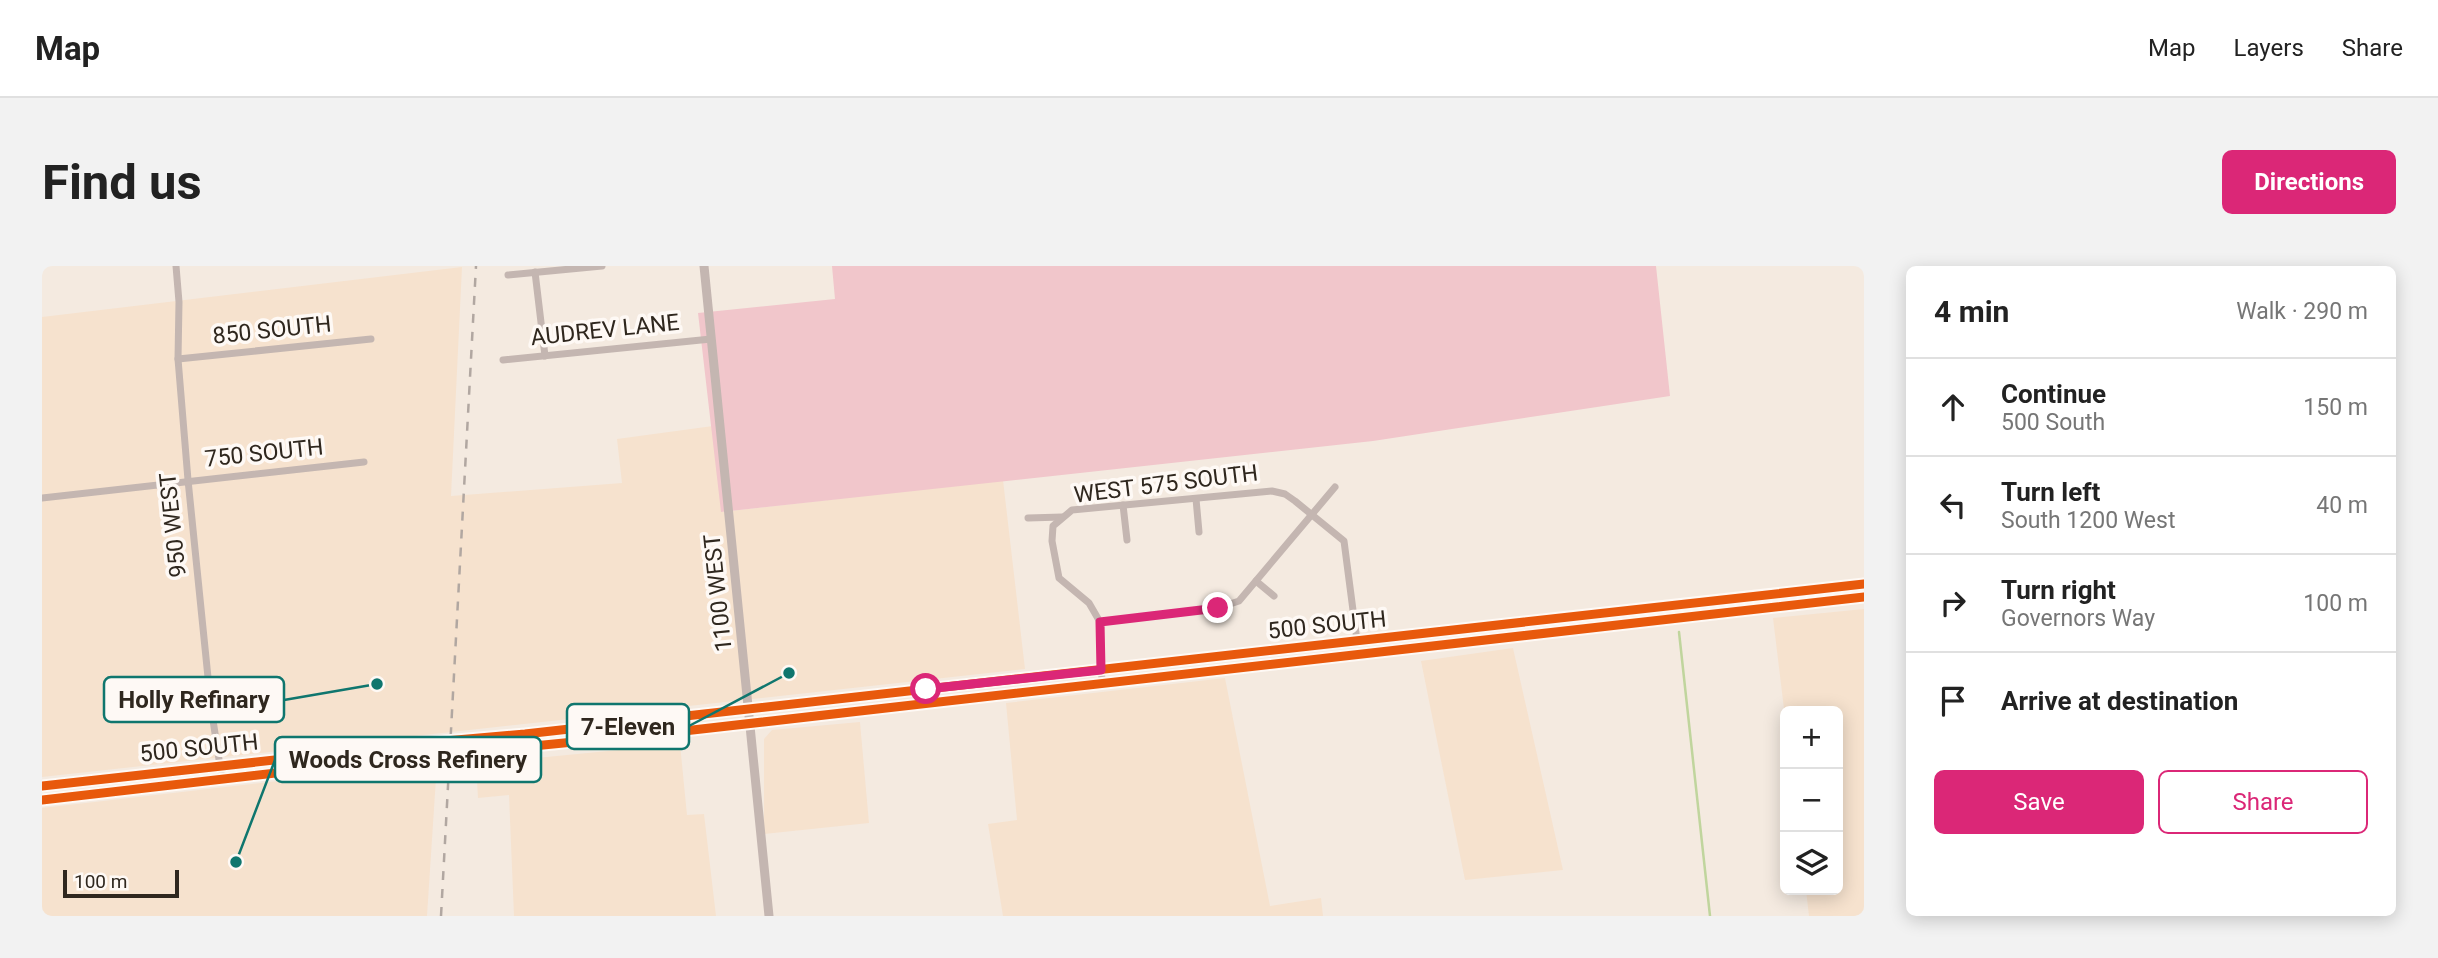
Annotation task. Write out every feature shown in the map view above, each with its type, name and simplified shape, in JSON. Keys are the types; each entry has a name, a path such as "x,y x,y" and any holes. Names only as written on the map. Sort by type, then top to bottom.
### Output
{"main road":[{"name":"500 SOUTH","path":"42,786 1864,584"},
{"name":"500 SOUTH","path":"42,800 1864,597"}],"street":[{"name":"950 WEST","path":"176,266 179,302 178,359 188,480 211,707 222,779"},
{"path":"508,275 601,266"},
{"name":"1100 WEST","path":"704,266 769,916"},
{"path":"535,272 545,356"},
{"name":"AUDREV LANE","path":"503,360 711,339"},
{"name":"850 SOUTH","path":"178,359 370,340"},
{"name":"750 SOUTH","path":"42,498 364,462"},
{"path":"1100,622 1229,606 1239,601 1335,487"},
{"name":"WEST 575 SOUTH","path":"1028,518 1062,517 1072,510 1256,491 1284,494 1344,541 1357,641"},
{"path":"1196,499 1199,532"},
{"path":"1123,505 1127,540"},
{"path":"1062,517 1053,526 1052,541 1059,578 1089,603 1100,622 1102,684"},
{"path":"1256,581 1273,596"}],"shaded area":[{"path":"832,266 1656,266 1670,396 1373,441 721,512 698,313 835,299"},
{"path":"462,267 451,496 622,483 617,439 713,426 722,512 1003,480 1025,669 42,777 42,317"},
{"path":"1864,609 1864,916 1809,916 1807,895 1843,895 1843,706 1784,706 1773,618"},
{"path":"1513,648 1563,870 1465,880 1421,661"},
{"path":"1225,678 1270,906 1321,898 1323,916 1003,916 988,824 1017,820 1006,703"},
{"path":"860,722 869,823 764,834 764,739 772,730"},
{"path":"680,744 687,815 704,814 716,916 514,916 509,795 478,798 476,764"},
{"path":"437,763 427,916 42,916 42,808"}],"waterway":[{"path":"1679,632 1710,916"}],"railway":[{"path":"441,916 476,266"}],"cycle path":[{"path":"42,786 1864,584"},
{"path":"42,800 371,762 675,732 1864,597"}],"place":[{"name":"7-Eleven","path":"789,673"},
{"name":"Holly Refinary","path":"377,684"},
{"name":"Woods Cross Refinery","path":"236,862"}],"route":[{"path":"926,689 1101,670 1100,622 1218,608"}]}
